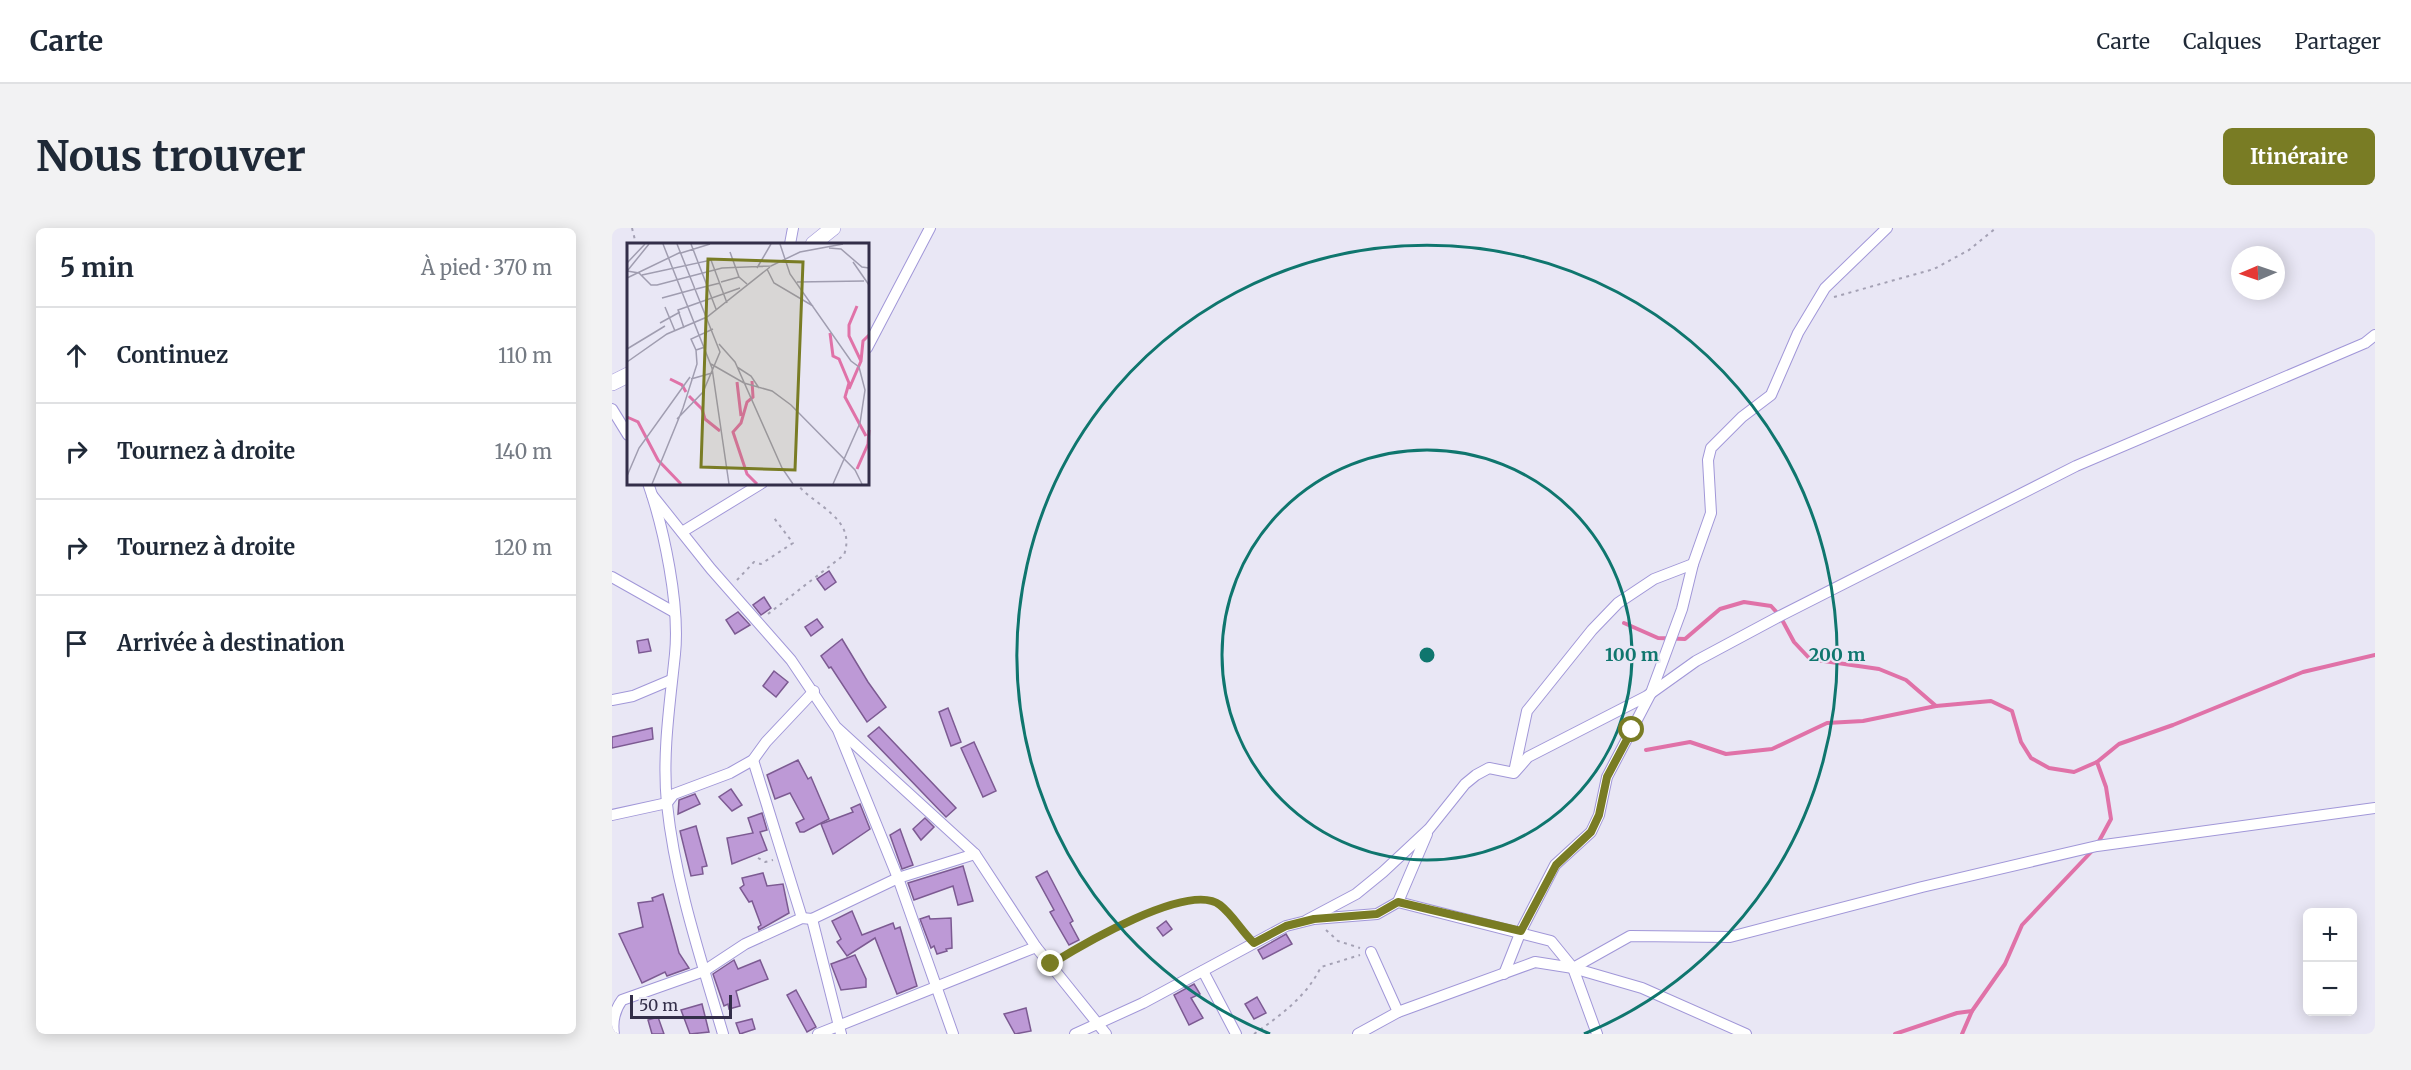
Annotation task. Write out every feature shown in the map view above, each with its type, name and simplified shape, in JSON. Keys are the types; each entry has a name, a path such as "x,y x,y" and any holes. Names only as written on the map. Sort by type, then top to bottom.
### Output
{"street":[{"path":"790,243 793,228"},
{"path":"814,243 833,228"},
{"path":"868,346 930,228"},
{"path":"1504,974 1521,931 1556,865 1591,832 1599,815 1607,777 1651,693 1682,609 1693,564 1711,513 1708,460 1711,448 1742,417 1771,395 1798,333 1825,288 1887,228"},
{"path":"1514,773 1528,757 1651,693 1696,661 2067,471 2365,343 2375,335"},
{"path":"612,383 627,376"},
{"path":"612,409 627,433"},
{"path":"648,484 664,543 674,612 675,652 667,728 667,803 687,914 723,1034"},
{"path":"682,532 760,484"},
{"path":"652,495 814,691 836,727 898,878 953,1034"},
{"path":"1514,773 1527,711 1592,630 1618,603 1645,585 1693,564"},
{"path":"612,577 674,612"},
{"path":"612,700 633,696 671,680"},
{"path":"612,815 667,803 674,794 730,772 753,760 766,742 814,691"},
{"path":"836,727 975,854 1036,947 1106,1034"},
{"path":"753,760 807,918 839,1030"},
{"path":"1307,921 1356,894 1383,872 1429,829 1465,784 1476,775 1489,768 1514,773"},
{"path":"1573,968 1630,936 1730,938 1922,887 2097,846 2375,808"},
{"path":"1075,1034 1100,1024 1286,926 1307,921 1377,914 1398,902 1429,829"},
{"path":"614,1034 612,1023 616,1008 622,1000 704,971 746,944 898,878 975,854"},
{"path":"1398,902 1521,931 1551,941 1573,968 1597,1034"},
{"path":"818,1034 839,1030 935,986 1036,947"},
{"path":"1371,952 1398,1012"},
{"path":"1358,1034 1398,1012 1535,962 1573,968 1642,988 1746,1034"},
{"path":"1203,971 1236,1034"}],"path":[{"path":"632,228 636,243"},
{"path":"1816,302 1934,269 1969,250 1996,228"},
{"path":"759,622 844,555 847,547 847,536 842,525 797,484"},
{"path":"728,588 754,562 761,564 793,543 774,518"},
{"path":"1051,964 1094,939 1167,905 1191,900 1219,904 1254,943"},
{"path":"1317,929 1326,930 1338,941 1371,952"},
{"path":"1254,1034 1292,1008 1298,998 1313,984 1321,968 1371,952"}],"building":[{"path":"829,571 836,582 825,590 817,579"},
{"path":"764,597 771,608 761,615 753,605"},
{"path":"738,612 750,625 735,634 726,620"},
{"path":"817,619 823,627 811,636 805,627"},
{"path":"648,639 651,651 639,653 637,641"},
{"path":"842,639 886,707 867,722 831,667 829,668 821,656"},
{"path":"774,671 788,682 776,697 763,686"},
{"path":"948,708 961,742 951,746 939,712"},
{"path":"879,727 956,808 946,817 868,736"},
{"path":"652,728 653,739 612,748 612,737"},
{"path":"974,742 996,791 983,797 961,748"},
{"path":"798,760 808,779 811,777 829,819 804,832 800,832 796,823 804,819 790,793 775,799 767,775"},
{"path":"731,789 742,805 732,811 719,797"},
{"path":"695,794 700,804 678,814 679,800"},
{"path":"860,804 870,829 833,854 821,824 853,812 851,808"},
{"path":"762,813 767,830 760,832 767,850 732,864 727,838 753,833 748,818"},
{"path":"925,818 934,827 921,840 913,829"},
{"path":"696,826 707,866 702,867 703,874 691,876 680,831"},
{"path":"900,829 913,865 902,869 890,835"},
{"path":"963,866 973,901 958,905 953,886 914,900 908,883"},
{"path":"1047,871 1073,921 1070,923 1079,940 1069,945 1050,912 1054,910 1036,877"},
{"path":"763,873 767,886 783,884 789,913 759,930 758,927 761,925 752,901 749,902 740,888 744,885 742,878"},
{"path":"663,894 679,953 689,968 667,976 665,972 642,983 619,934 643,927 638,903 653,901 652,898"},
{"path":"852,911 862,935 893,923 895,929 900,927 917,986 897,994 875,938 847,956 837,942 841,939 832,921"},
{"path":"929,916 930,919 951,918 952,948 937,954 934,946 931,948 920,919"},
{"path":"1166,921 1172,929 1163,936 1157,928"},
{"path":"1286,934 1292,944 1263,959 1258,950"},
{"path":"855,955 866,979 866,987 841,990 831,964"},
{"path":"734,960 738,969 760,960 768,979 736,991 740,1006 729,1009 728,1004 724,1006 713,974"},
{"path":"1194,984 1200,994 1191,998 1203,1018 1189,1025 1174,995"},
{"path":"796,990 816,1027 807,1032 787,995"},
{"path":"1257,997 1266,1013 1254,1019 1245,1004"},
{"path":"702,1004 709,1032 690,1034 681,1010"},
{"path":"1026,1008 1031,1031 1015,1034 1004,1014"},
{"path":"658,1017 664,1034 652,1034 648,1020"},
{"path":"752,1019 755,1029 740,1034 736,1023"}],"waterway":[{"path":"1624,623 1658,638 1685,639 1720,609 1744,602 1771,606 1780,616 1794,642 1810,659 1879,669 1906,680 1936,706 1991,701 2012,711 2021,742 2031,758 2049,768 2074,772 2097,762 2119,744 2173,725 2303,672 2375,655"},
{"path":"1646,750 1690,742 1726,754 1772,749 1827,723 1863,721 1936,706"},
{"path":"2097,762 2106,787 2111,819 2098,843"},
{"path":"1895,1034 1957,1013 1972,1011 2005,964 2022,925 2092,851"},
{"path":"1962,1034 1972,1011"}],"route":[{"path":"1051,964 1094,939 1167,905 1191,900 1219,904 1239,929 1254,943 1286,926 1314,919 1377,914 1398,902 1521,931 1556,865 1569,850 1591,832 1599,815 1607,777 1632,730"}]}
